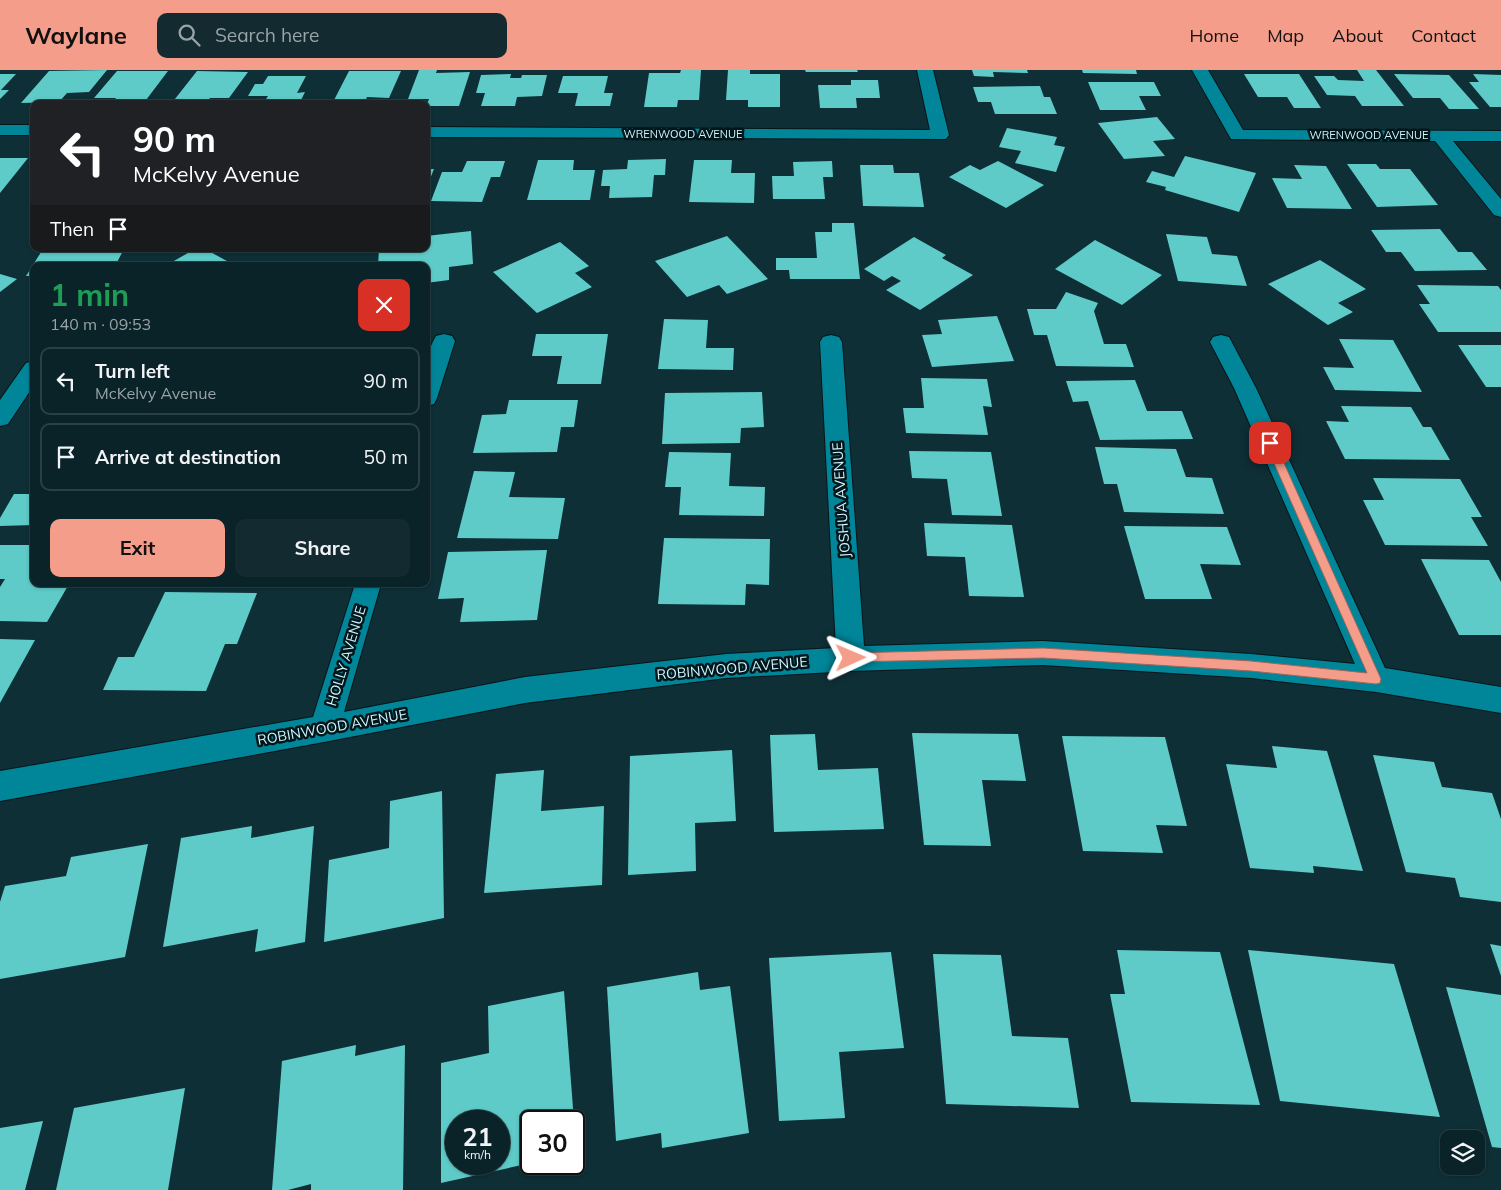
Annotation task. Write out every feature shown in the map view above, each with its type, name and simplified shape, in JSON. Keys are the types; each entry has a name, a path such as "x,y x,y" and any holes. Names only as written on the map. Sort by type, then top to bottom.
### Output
{"street":[{"name":"WRENWOOD AVENUE","path":"430,132 940,135 925,70"},
{"name":"WRENWOOD AVENUE","path":"1200,70 1237,134 1501,136"},
{"path":"0,130 30,130"},
{"path":"1440,136 1501,212"},
{"path":"430,385 444,341"},
{"name":"JOSHUA AVENUE","path":"831,342 851,658"},
{"path":"1221,342 1245,388 1376,679"},
{"path":"0,418 30,374"},
{"name":"HOLLY AVENUE","path":"324,729 367,587"},
{"name":"ROBINWOOD AVENUE","path":"0,786 324,729 524,690 726,666 851,658 1043,653 1251,666 1376,679 1501,700"}],"building":[{"path":"107,70 89,92 67,93 61,100 30,100 30,103 21,103 49,71"},
{"path":"419,70 437,70 436,73 470,72 459,106 430,106 429,99 408,99"},
{"path":"681,70 701,70 699,100 678,100 677,107 644,107 649,73 680,73"},
{"path":"728,70 750,70 750,74 780,74 780,107 748,107 748,100 726,100"},
{"path":"805,70 857,70 858,72 806,72"},
{"path":"972,70 1027,70 1028,73 993,72 994,77 974,76"},
{"path":"1082,70 1136,70 1137,74 1083,73"},
{"path":"1357,70 1376,70 1404,106 1362,106 1355,96 1327,95 1314,76 1334,76 1338,80 1364,81"},
{"path":"117,71 168,71 146,100 94,98"},
{"path":"197,71 248,72 229,98 174,100"},
{"path":"349,71 401,71 389,98 367,97 366,100 334,100"},
{"path":"0,74 16,74 1,90 9,90 0,99"},
{"path":"511,74 510,78 521,78 522,75 547,75 542,96 517,97 515,106 481,106 485,93 476,93 481,75"},
{"path":"1244,74 1299,74 1321,108 1294,108 1287,97 1258,97"},
{"path":"1394,74 1449,75 1479,109 1449,109 1440,98 1413,98"},
{"path":"1473,74 1501,75 1501,107 1490,107 1469,82 1479,82"},
{"path":"268,76 306,76 297,93 305,92 301,100 266,100 268,96 248,96 255,84 263,84"},
{"path":"563,76 608,76 604,93 613,93 610,106 575,106 578,93 558,93"},
{"path":"851,80 878,80 880,98 856,98 857,108 820,108 818,85 851,85"},
{"path":"1088,82 1154,82 1161,96 1139,96 1146,110 1100,110"},
{"path":"1040,86 1044,97 1050,97 1057,114 995,114 991,102 978,102 973,87"},
{"path":"1157,117 1175,139 1153,141 1165,156 1124,159 1098,123"},
{"path":"1007,128 1057,137 1054,145 1065,147 1056,172 1015,163 1021,151 999,147"},
{"path":"1185,156 1256,173 1239,212 1165,190 1166,187 1146,182 1152,171 1174,177"},
{"path":"0,158 28,158 0,193"},
{"path":"666,159 665,175 654,175 652,197 609,198 610,186 601,186 603,170 627,169 628,160"},
{"path":"538,160 574,160 573,170 595,170 590,200 527,200"},
{"path":"694,160 732,160 731,173 755,173 754,203 689,202"},
{"path":"467,161 505,161 500,177 491,177 482,202 431,201 442,172 462,172"},
{"path":"832,161 833,177 823,177 825,199 773,199 772,176 794,176 793,162"},
{"path":"998,161 1044,185 1006,208 949,177 970,165 980,170"},
{"path":"1347,164 1376,164 1380,169 1410,169 1438,205 1377,207"},
{"path":"860,165 893,165 894,173 919,173 924,207 863,206"},
{"path":"1294,165 1326,166 1352,209 1287,208 1272,178 1302,179"},
{"path":"430,169 434,169 430,179"},
{"path":"832,223 854,223 860,279 790,279 789,270 776,270 776,258 817,258 815,232 832,232"},
{"path":"1440,229 1458,252 1472,252 1487,270 1415,271 1401,252 1386,252 1371,230"},
{"path":"471,231 473,264 449,267 449,280 430,282 430,262 378,262 379,252 430,252 430,236"},
{"path":"1166,234 1207,237 1212,254 1237,256 1247,286 1178,281"},
{"path":"727,236 768,279 727,294 719,285 687,297 655,261"},
{"path":"914,237 946,255 942,258 973,275 920,310 886,290 901,281 892,276 884,281 864,269"},
{"path":"1095,240 1162,275 1122,305 1055,269"},
{"path":"560,242 589,266 575,273 592,287 537,313 493,272"},
{"path":"41,252 122,252 117,262 35,262"},
{"path":"190,252 210,252 229,262 172,262"},
{"path":"1320,260 1366,289 1338,303 1353,312 1328,325 1268,284"},
{"path":"0,274 17,279 0,292"},
{"path":"1417,285 1498,286 1501,290 1501,332 1438,332 1419,304 1430,304"},
{"path":"1066,292 1098,303 1094,311 1104,344 1126,344 1134,367 1056,366 1047,335 1034,335 1027,309 1056,309"},
{"path":"997,316 1014,361 932,367 922,335 942,334 938,320"},
{"path":"664,319 708,320 706,348 734,348 733,370 658,369"},
{"path":"536,334 608,334 601,384 557,384 562,356 532,356"},
{"path":"1339,339 1393,340 1422,392 1335,390 1323,367 1354,368"},
{"path":"1458,345 1501,345 1501,387 1486,387"},
{"path":"921,378 987,379 992,407 983,406 988,435 906,433 903,408 924,408"},
{"path":"1135,380 1147,411 1182,411 1193,439 1100,440 1088,401 1073,402 1066,381"},
{"path":"762,392 764,427 741,428 740,443 662,444 665,393"},
{"path":"509,400 578,400 574,427 561,427 557,452 473,453 482,415 506,414"},
{"path":"1341,406 1411,407 1423,427 1431,427 1450,460 1345,459 1326,421 1349,422"},
{"path":"1095,447 1176,449 1186,477 1212,478 1224,514 1124,512 1117,484 1104,484"},
{"path":"909,451 991,452 1002,516 952,515 947,479 912,478"},
{"path":"669,452 731,453 729,486 765,487 764,516 679,515 681,487 665,487"},
{"path":"474,471 515,472 509,497 565,498 558,539 457,538"},
{"path":"1373,478 1460,479 1482,517 1471,517 1488,546 1385,545 1363,500 1384,500"},
{"path":"14,494 30,494 30,525 0,526 0,518"},
{"path":"924,523 1012,525 1024,597 969,596 965,557 927,556"},
{"path":"1124,526 1227,527 1241,565 1200,564 1212,599 1145,599"},
{"path":"664,538 770,539 769,585 746,584 745,605 658,604"},
{"path":"0,545 30,545 30,587 67,587 47,622 0,621 0,587 5,579 0,579"},
{"path":"547,550 537,620 460,622 464,598 438,599 448,552"},
{"path":"1421,559 1489,560 1501,582 1501,635 1459,635"},
{"path":"165,592 257,593 237,644 225,644 206,691 103,690 118,657 134,657"},
{"path":"0,639 35,640 0,703"},
{"path":"912,733 1018,734 1026,781 982,780 991,846 924,845"},
{"path":"815,734 818,770 878,768 884,829 774,832 770,735"},
{"path":"1062,736 1165,737 1187,826 1156,825 1163,853 1083,851"},
{"path":"1272,746 1327,751 1363,871 1313,866 1314,873 1250,868 1226,764 1277,768"},
{"path":"732,750 736,821 695,823 696,871 628,875 630,756"},
{"path":"1373,755 1434,762 1442,787 1492,793 1501,819 1501,902 1460,897 1455,878 1406,872"},
{"path":"544,770 541,811 604,806 602,885 484,893 496,774"},
{"path":"442,791 444,918 324,942 329,860 389,848 390,801"},
{"path":"252,826 251,838 314,826 305,942 255,952 258,929 163,947 181,838"},
{"path":"148,844 125,957 0,979 0,902 5,886 66,876 71,857"},
{"path":"1490,944 1501,946 1501,976"},
{"path":"1117,950 1220,952 1260,1105 1131,1102 1110,994 1125,994"},
{"path":"1248,950 1394,964 1440,1117 1280,1101"},
{"path":"891,952 904,1048 839,1052 845,1118 779,1121 769,958"},
{"path":"933,954 1001,955 1012,1036 1068,1038 1079,1108 946,1104"},
{"path":"698,972 700,990 730,986 749,1133 662,1148 661,1133 616,1141 607,987"},
{"path":"1446,987 1501,995 1501,1148 1492,1147"},
{"path":"564,991 573,1110 520,1110 520,1165 510,1168 510,1110 445,1110 445,1175 477,1175 441,1183 441,1063 489,1053 488,1006"},
{"path":"356,1045 355,1056 405,1045 403,1190 311,1190 311,1184 288,1190 272,1190 282,1061"},
{"path":"185,1088 168,1190 56,1190 74,1108"},
{"path":"43,1121 25,1190 0,1190 0,1128"}],"route":[{"path":"851,658 1043,653 1251,666 1376,679 1270,443"}]}
